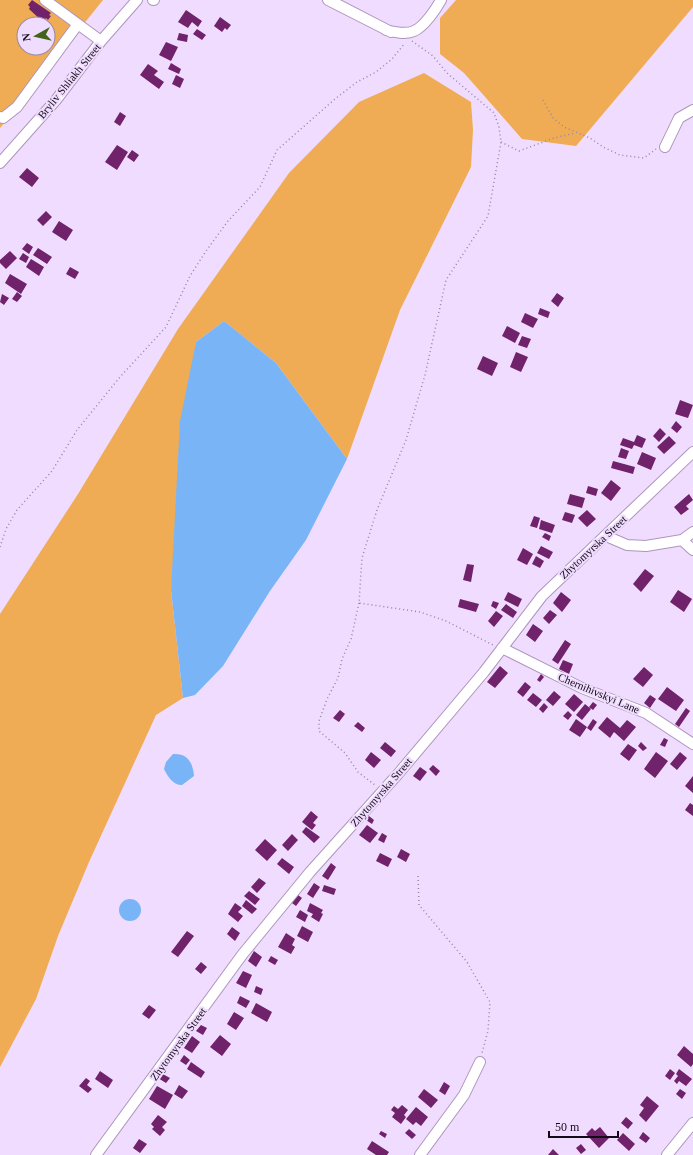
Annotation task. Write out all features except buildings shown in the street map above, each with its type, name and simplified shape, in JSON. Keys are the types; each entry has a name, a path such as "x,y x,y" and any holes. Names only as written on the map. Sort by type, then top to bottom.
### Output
{"street":[{"path":"45,0 101,41"},
{"name":"Bryliv Shliakh Street","path":"0,163 56,100 101,41 137,0"},
{"path":"323,0 380,29 394,32 414,31 429,17 441,0"},
{"path":"330,0 394,32"},
{"path":"0,117 3,118 17,107 78,24"},
{"path":"665,147 679,118 693,110"},
{"name":"Zhytomyrska Street","path":"96,1155 242,955 310,872 384,790 502,648 542,596 693,452"},
{"path":"606,536 627,545 646,546 682,540 693,532"},
{"path":"682,540 693,550"},
{"name":"Chernihivskyi Lane","path":"502,648 582,688 646,713 693,744"},
{"path":"420,1155 464,1094 480,1062"},
{"path":"668,1155 693,1123"}],"path":[{"path":"0,547 6,529 17,510 52,471 77,430 120,377 166,327 190,276 228,221 260,187 277,150 346,90 357,82 376,72 392,60 408,39 433,56 447,73 494,113 499,127 501,142 488,216 446,280 426,375 406,440 377,510 362,558 359,602 351,639 342,659 338,678 327,699 319,721 319,731 345,753 358,772 370,782 384,790"},
{"path":"543,100 553,118 576,133 590,138 602,147 620,155 644,158 658,147 665,147"},
{"path":"501,142 519,151 554,138 576,133"},
{"path":"359,602 420,612 446,621 480,640 502,648"},
{"path":"418,876 419,904 467,962 490,1002 488,1031 480,1062"}],"shaded area":[{"path":"0,0 103,0 0,128"},
{"path":"456,0 693,0 693,7 576,146 522,139 464,73 440,54 440,18"},
{"path":"424,73 471,102 473,130 471,167 400,310 347,459 276,363 224,321 196,342 171,590 183,698 156,715 89,862 58,936 36,999 0,1067 0,614 78,494 178,329 289,173 359,102"}],"water":[{"path":"224,321 276,363 347,459 306,540 270,591 223,666 195,695 183,698 171,590 180,421 196,342"},
{"path":"173,754 186,757 191,763 194,776 182,785 173,782 164,769 166,762"},
{"path":"130,899 138,902 141,910 138,918 130,921 122,918 119,910 122,902"}]}
